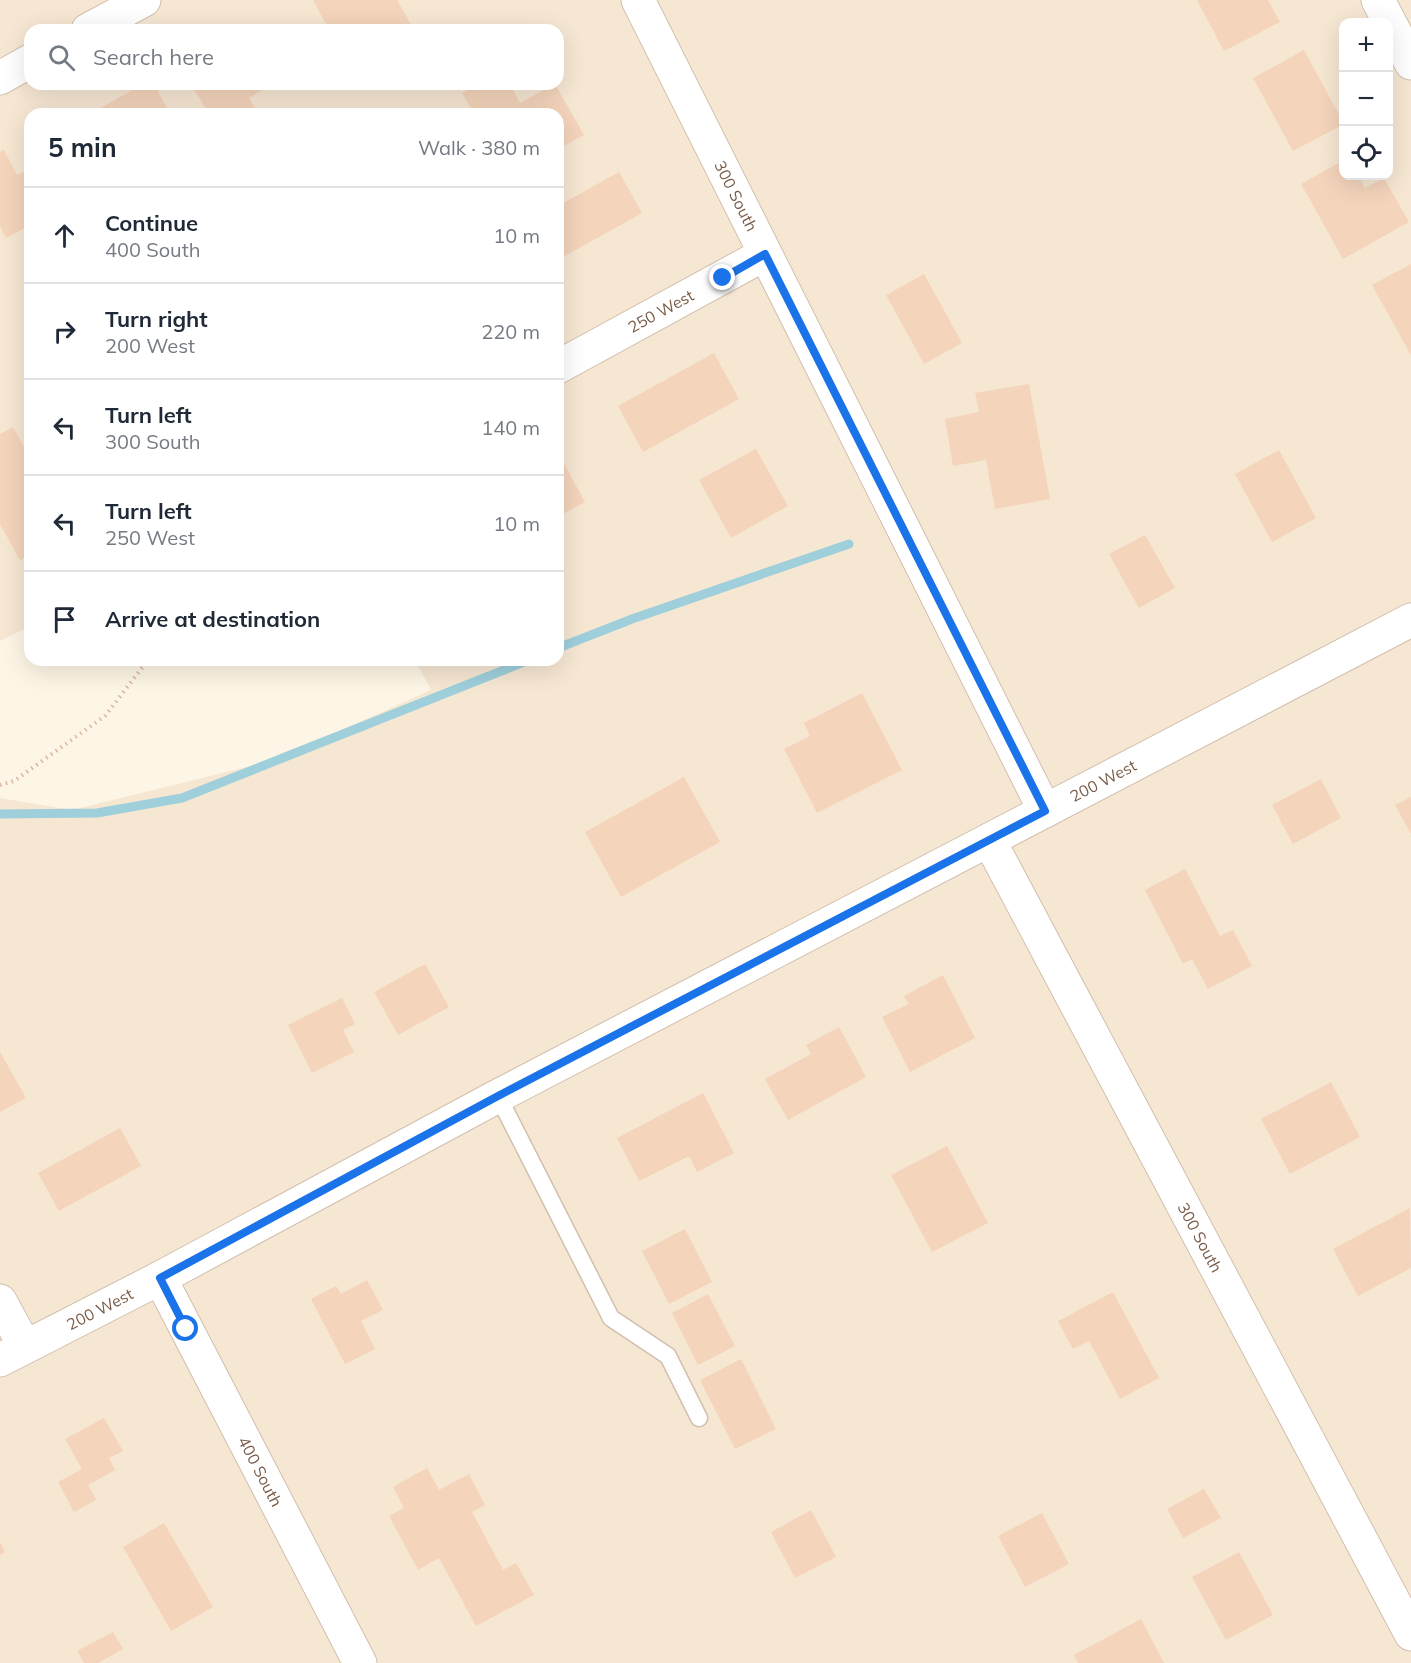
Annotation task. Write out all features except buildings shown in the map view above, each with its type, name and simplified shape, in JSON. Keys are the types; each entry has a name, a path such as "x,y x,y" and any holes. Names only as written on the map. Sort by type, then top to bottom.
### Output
{"street":[{"path":"99,24 144,0"},
{"name":"300 South","path":"638,0 1045,811"},
{"path":"1378,0 1411,63"},
{"path":"0,78 24,65"},
{"name":"250 West","path":"564,364 765,254"},
{"name":"200 West","path":"12,1354 160,1278 498,1096 1411,620"},
{"name":"300 South","path":"989,840 1411,1634"},
{"name":"400 South","path":"160,1278 360,1663"},
{"path":"0,1300 12,1354"}],"lane":[{"path":"498,1096 611,1318 668,1356 699,1418"}],"path":[{"path":"0,785 14,781 105,716 143,666"}],"shaded area":[{"path":"0,0 1411,0 1411,1663 0,1663 0,798 72,810 275,760 431,690 418,666 564,666 564,108 24,108 24,629 0,641"}],"waterway":[{"path":"564,646 632,619 849,544"},
{"path":"0,814 97,813 182,798 514,666"}],"route":[{"path":"186,1329 160,1278 498,1096 1045,811 765,254 723,278"}]}
